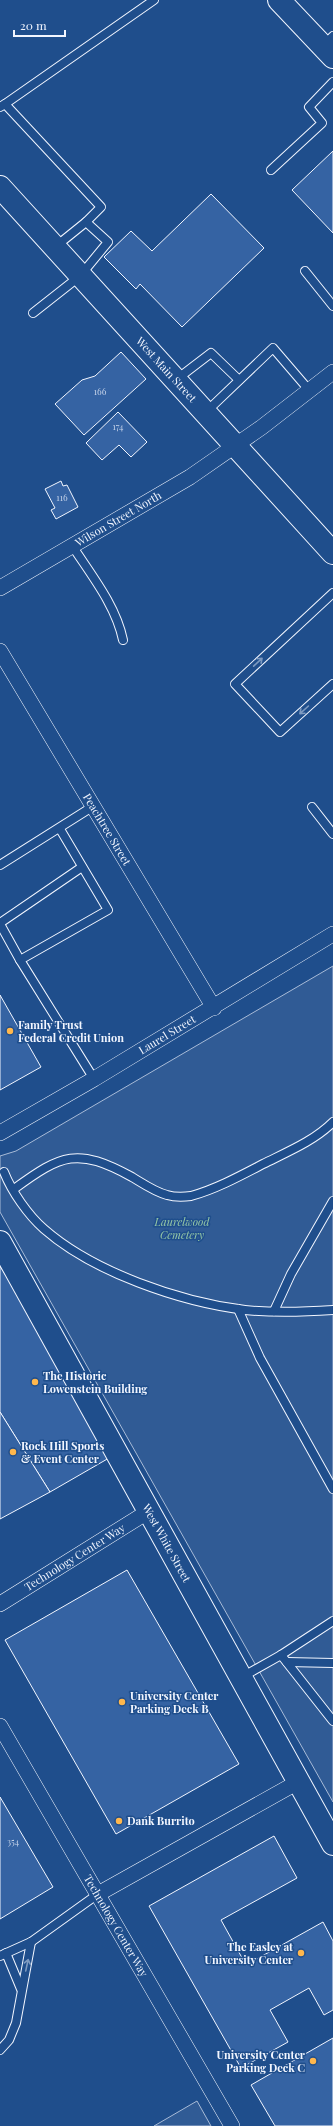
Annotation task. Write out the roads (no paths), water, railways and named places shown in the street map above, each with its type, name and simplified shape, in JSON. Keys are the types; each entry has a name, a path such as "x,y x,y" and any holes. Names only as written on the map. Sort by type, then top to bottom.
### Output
{"street":[{"path":"279,0 330,46"},
{"name":"West Main Street","path":"0,187 204,413 333,553"},
{"name":"Wilson Street North","path":"0,588 73,547 190,477 235,446 333,372"},
{"name":"Peachtree Street","path":"0,651 92,807 214,1008"},
{"name":"Laurel Street","path":"0,1133 214,1008 333,934"},
{"name":"West White Street","path":"0,1242 333,1844"},
{"name":"Technology Center Way","path":"0,1604 149,1512"},
{"name":"Technology Center Way","path":"0,1726 232,2126"},
{"path":"98,1894 298,1782"}],"lane":[{"path":"55,247 86,222 101,207 3,105 154,0"},
{"path":"271,170 322,123 309,107 333,82"},
{"path":"33,313 80,276 108,242 86,222"},
{"path":"305,271 333,306"},
{"path":"204,413 273,348 310,390"},
{"path":"176,381 211,353 239,380"},
{"path":"73,547 106,598 121,630 123,640"},
{"path":"333,593 235,684 280,732 333,684"},
{"path":"0,865 60,829 92,807"},
{"path":"312,807 333,834"},
{"path":"20,960 108,910 60,829"},
{"path":"82,867 0,924 20,960 94,1079"},
{"path":"14,1189 48,1165 61,1160 79,1157 111,1166 165,1195 189,1196 230,1180 290,1150 323,1132 333,1122"},
{"path":"4,1172 34,1218 43,1228 88,1258 140,1282 194,1301 238,1309 274,1311 333,1310"},
{"path":"274,1311 291,1274 333,1200"},
{"path":"238,1309 260,1358 333,1488"},
{"path":"240,1677 281,1655 333,1621"},
{"path":"281,1655 333,1721"},
{"path":"287,1662 333,1663"},
{"path":"21,1989 3,1955 31,1942 98,1894"},
{"path":"0,2050 9,2040 16,2023 21,1989 31,1942"}],"place":[{"name":"Family Trust Federal Credit Union","path":"10,1031"},
{"name":"The Historic Lowenstein Building","path":"35,1382"},
{"name":"Rock Hill Sports & Event Center","path":"13,1452"},
{"name":"University Center Parking Deck B","path":"122,1702"},
{"name":"Dank Burrito","path":"119,1821"},
{"name":"The Easley at University Center","path":"301,1953"},
{"name":"University Center Parking Deck C","path":"313,2061"}],"park label":[{"name":"Laurelwood Cemetery","path":"182,1228"}]}
